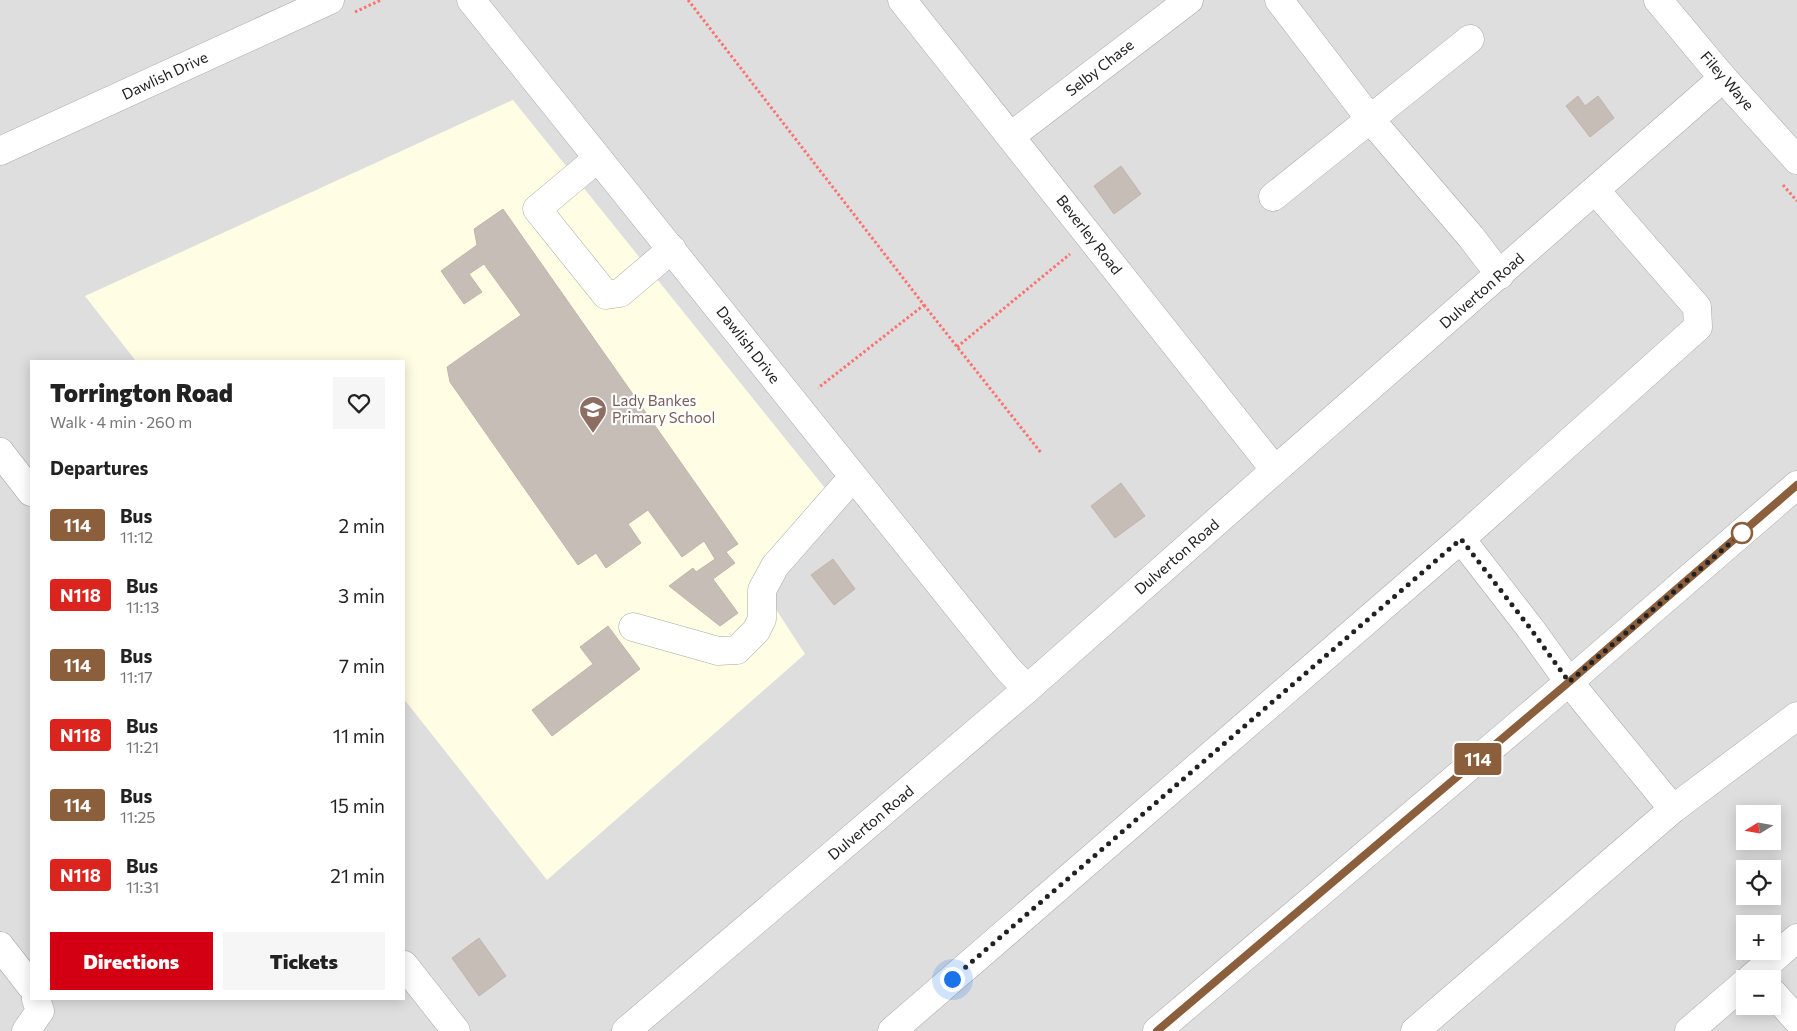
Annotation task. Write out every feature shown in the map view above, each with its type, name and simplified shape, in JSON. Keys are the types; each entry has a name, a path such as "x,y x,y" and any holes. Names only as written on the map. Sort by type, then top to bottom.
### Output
{"street":[{"name":"Dawlish Drive","path":"0,151 330,0"},
{"name":"Dawlish Drive","path":"470,0 672,249 853,478 1007,668 1028,689"},
{"name":"Beverley Road","path":"902,0 1275,470"},
{"name":"Selby Chase","path":"1011,136 1189,0"},
{"path":"1279,0 1370,119 1471,237 1500,275"},
{"name":"Filey Waye","path":"1658,0 1723,78 1792,145"},
{"path":"1273,197 1470,39"},
{"name":"Dulverton Road","path":"638,1027 1028,689 1723,78"},
{"path":"586,168 537,209 606,295 620,293 672,249"},
{"path":"892,1031 1461,539 1698,327 1697,307 1596,191"},
{"path":"0,452 30,491"},
{"path":"633,627 718,651 737,650 756,631 762,619 762,590 775,566 853,478"},
{"path":"1157,1031 1569,682 1797,485"},
{"path":"1461,539 1569,682 1673,809"},
{"path":"1415,1031 1673,809 1797,716"},
{"path":"1767,970 1797,938"},
{"path":"0,946 30,985"},
{"path":"405,966 456,1031"},
{"path":"1689,1031 1736,996"},
{"path":"26,1031 40,1011 36,1000"},
{"path":"1781,1004 1797,1020"}],"path":[{"path":"688,0 1042,454"},
{"path":"957,347 1070,254"},
{"path":"811,393 924,305"}],"shaded area":[{"path":"0,0 1797,0 1797,1031 0,1031"},
{"name":"Lady Bankes Primary School","path":"513,100 841,508 768,597 805,654 547,880 405,700 405,360 135,360 85,296"}],"building":[{"path":"1578,96 1585,106 1598,96 1614,118 1590,137 1566,106"},
{"path":"1121,166 1141,194 1114,214 1094,186"},
{"path":"503,209 738,544 726,552 735,563 713,579 738,613 720,626 669,586 693,568 696,572 715,559 704,541 682,557 648,510 628,524 641,543 606,568 596,553 578,565 450,382 447,367 521,315 484,264 469,274 482,292 464,304 441,271 477,245 474,229"},
{"path":"1121,483 1145,516 1115,538 1091,506"},
{"path":"833,559 855,589 834,605 811,575"},
{"path":"608,626 640,669 552,736 532,710 593,664 580,647"},
{"path":"479,938 506,976 479,996 452,958"}],"bus line":[{"name":"114","path":"1157,1031 1569,682 1797,485"}],"place":[{"name":"Lady Bankes Primary School","path":"593,434"}],"route":[{"path":"952,979 1461,539 1569,682 1742,533"}]}
